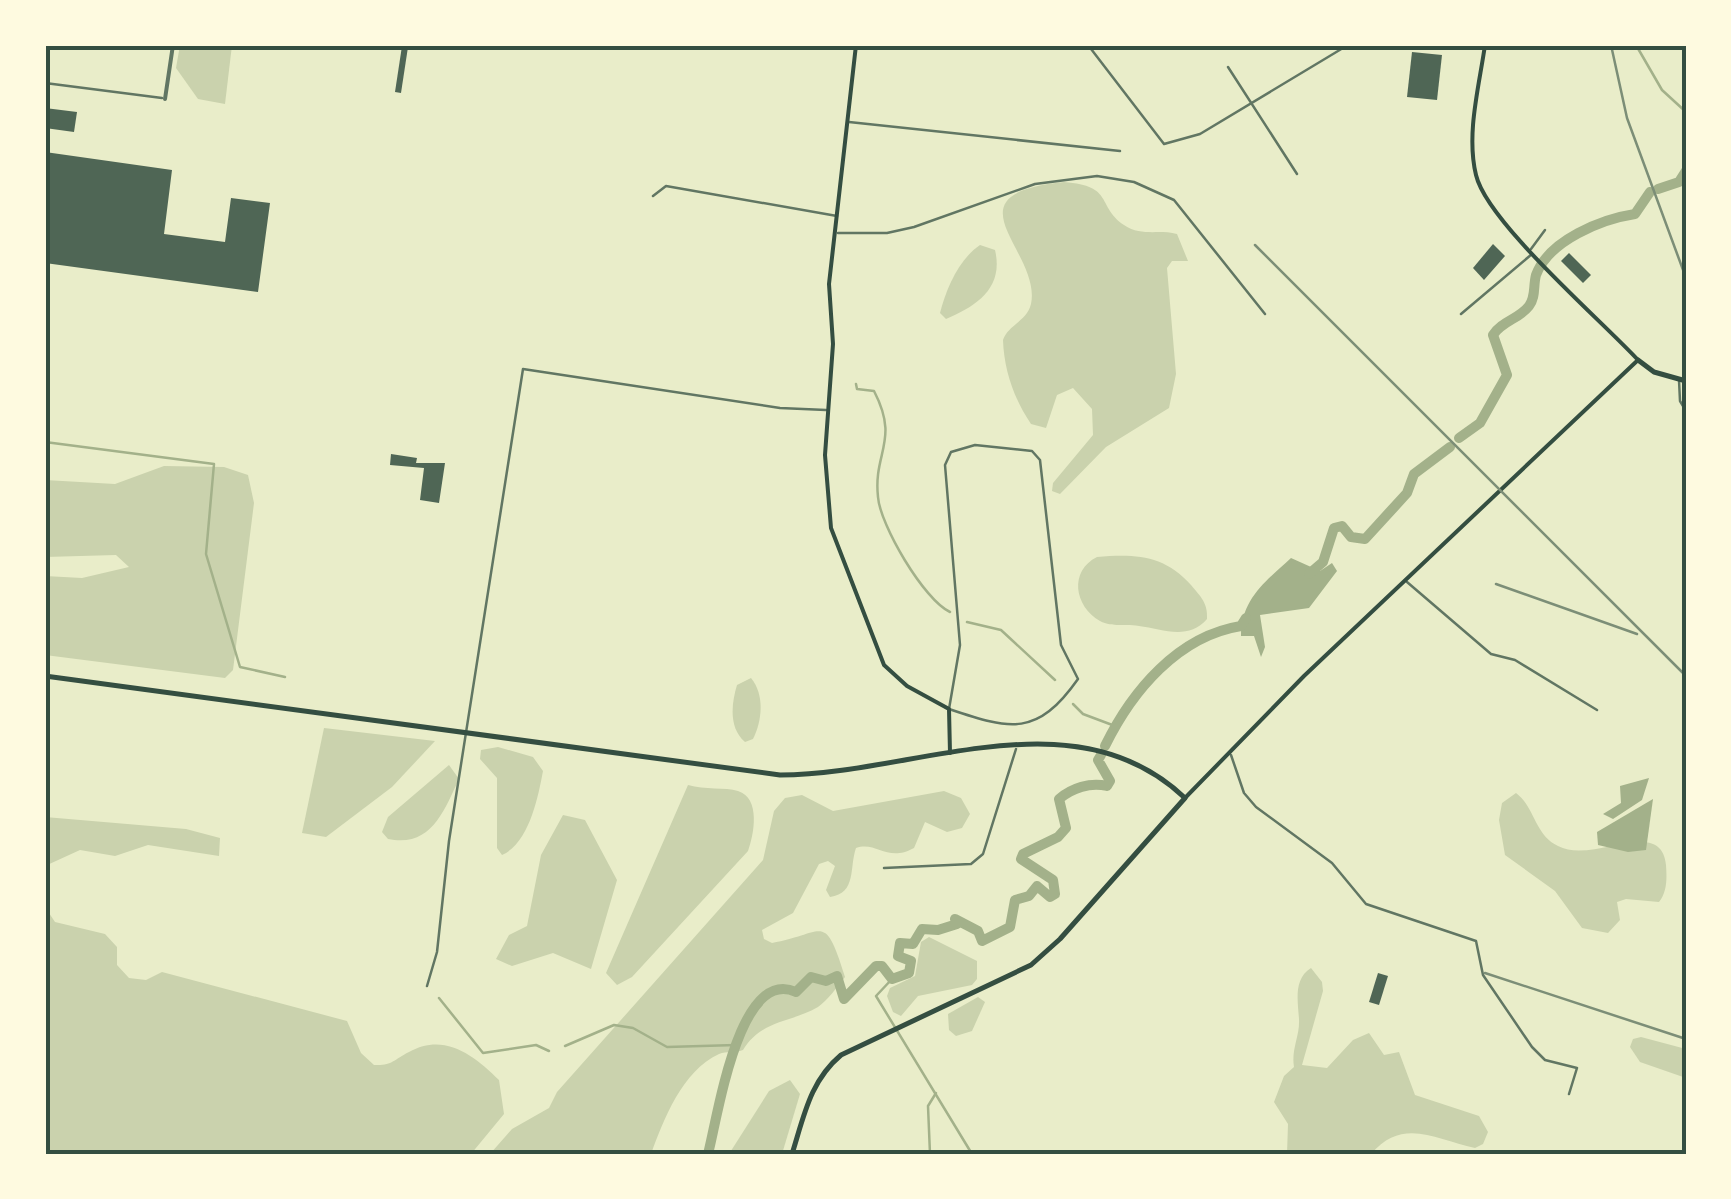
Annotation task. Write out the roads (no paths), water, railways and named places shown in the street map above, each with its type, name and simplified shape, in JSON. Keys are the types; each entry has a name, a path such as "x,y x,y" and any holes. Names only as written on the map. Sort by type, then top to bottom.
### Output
{"main road":[{"path":"856,45 830,284 833,344 826,454 832,528 875,648 895,678 949,709 950,755"},
{"path":"1485,45 1472,144 1476,176 1494,212 1638,360 1654,372 1683,380"},
{"path":"792,1154 810,1094 821,1073 841,1054 1031,965 1060,939 1230,752 1638,360"},
{"path":"45,676 780,775 834,773 1052,743 1096,748 1128,759 1157,775 1185,798"}],"street":[{"path":"45,83 165,99 173,45"},
{"path":"1088,45 1155,138 1164,144 1184,140 1348,45"},
{"path":"1228,67 1297,174"},
{"path":"846,122 1120,151"},
{"path":"836,233 887,233 914,227 1034,184 1097,176 1134,182 1174,200 1265,314"},
{"path":"653,196 666,186 838,216"},
{"path":"1461,314 1532,252 1546,230"},
{"path":"428,986 438,952 466,734 524,369 780,408 828,410"},
{"path":"1683,380 1680,402 1686,411"},
{"path":"976,445 1032,452 1040,460 1061,644 1078,679 1047,716 1031,724 1003,725 949,709 960,645 945,465 951,452 976,445"},
{"path":"1406,581 1490,654 1515,660 1597,710"},
{"path":"884,868 971,864 983,854 1017,745"},
{"path":"1230,752 1244,793 1256,807 1332,863 1366,904 1476,940 1484,976 1532,1047 1545,1060 1576,1068 1569,1094"}],"waterway":[{"path":"1636,45 1662,90 1686,112"},
{"path":"1658,189 1679,182 1686,171"},
{"path":"1459,438 1480,423 1507,375 1493,335 1529,306 1536,275 1552,251 1578,233 1635,214 1650,192"},
{"path":"856,384 857,389 874,391 885,422 877,482 886,525 916,578 950,612"},
{"path":"45,442 214,464 206,554 240,667 285,677"},
{"path":"1309,574 1323,562 1334,528 1342,526 1351,537 1365,539 1407,493 1414,474 1450,447"},
{"path":"1105,746 1129,705 1160,669 1197,641 1241,626 1246,618"},
{"path":"967,622 1001,630 1055,680"},
{"path":"1073,704 1083,714 1115,726"},
{"path":"708,1154 734,1049 760,1001 776,990 796,992 811,977 826,981 837,976 844,999 876,966 882,966 892,979 909,973 911,961 898,956 900,943 913,944 922,929 938,930 957,924 955,919 978,931 982,941 1010,927 1015,900 1029,896 1037,886 1050,897 1055,894 1053,880 1021,859 1066,828 1059,799 1082,787 1107,786 1110,781 1098,760 1101,755"},
{"path":"892,979 876,996 972,1154"},
{"path":"439,998 483,1053 536,1045 549,1051"},
{"path":"565,1046 614,1025 633,1028 667,1047 736,1045"},
{"path":"930,1154 928,1106 936,1093"}],"railway":[{"path":"1611,45 1627,118 1686,278"},
{"path":"1255,245 1686,676"},
{"path":"1496,584 1637,634"},
{"path":"1485,973 1686,1039"}]}
